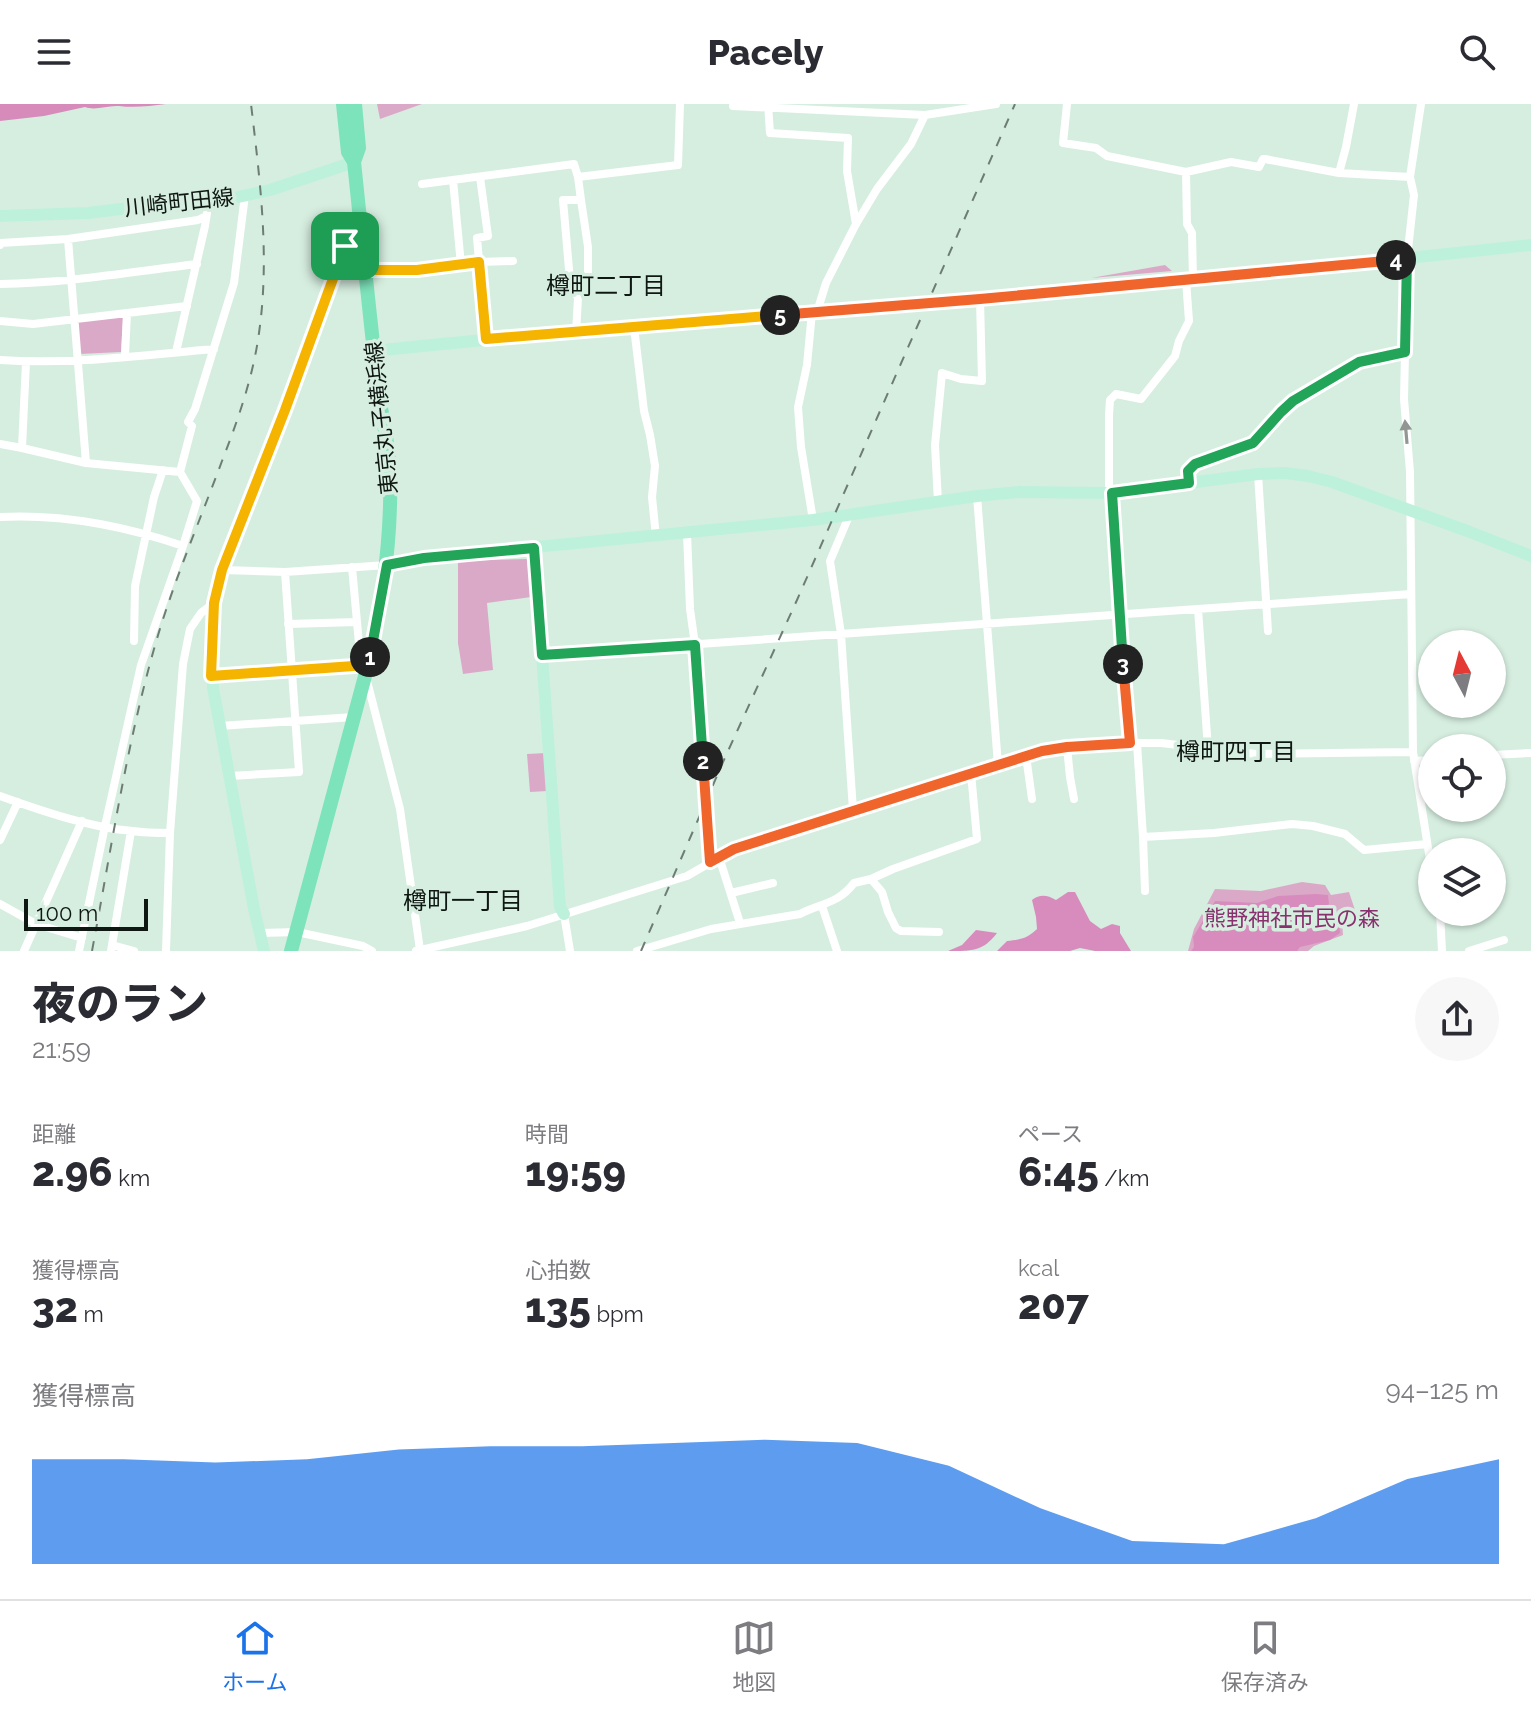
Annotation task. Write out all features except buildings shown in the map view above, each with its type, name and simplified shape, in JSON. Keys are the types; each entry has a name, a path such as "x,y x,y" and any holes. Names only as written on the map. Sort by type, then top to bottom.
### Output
{"main road":[{"name":"東京丸子横浜線","path":"291,951 367,670 387,565 388,447 374,351 354,154 343,104"},
{"name":"東京丸子横浜線","path":"354,154 355,104"}],"street":[{"path":"578,177 678,165 680,104"},
{"path":"914,104 925,115"},
{"path":"733,106 925,115 996,104"},
{"path":"1067,104 1063,143 1096,148 1107,156 1186,172 1231,162 1259,167 1265,159 1339,173 1410,177"},
{"path":"1339,173 1354,104"},
{"path":"1421,104 1410,177 1414,195 1407,259 1404,399 1410,472 1414,756 1426,838"},
{"path":"768,106 770,133 848,138 847,171 856,224"},
{"path":"813,520 798,407 814,312 856,224 877,189 911,144 925,115"},
{"name":"川崎町田線","path":"0,216 88,213 137,207 207,210 245,195 301,181 354,154"},
{"path":"422,184 574,164 588,247 588,278 570,277"},
{"path":"1145,891 1143,837 1119,614 1108,430 1110,400 1116,394 1141,399 1175,356 1189,321 1192,233 1187,224 1186,172"},
{"path":"480,177 488,236 477,238 486,339"},
{"path":"453,180 461,265"},
{"path":"79,951 141,665 197,501 180,472 192,426 188,422 195,409 234,283 245,195"},
{"path":"576,333 578,298 570,277 563,200 581,200"},
{"path":"0,245 68,239 198,220 207,210"},
{"path":"176,352 207,210"},
{"path":"264,951 211,676 214,603 222,570 285,410 350,231 361,222"},
{"path":"68,239 86,463"},
{"path":"374,351 1190,280 1531,245"},
{"path":"366,270 417,270 513,261"},
{"path":"0,284 29,284 197,264"},
{"path":"938,502 935,445 942,373 982,381 980,299"},
{"path":"0,321 33,324 187,306"},
{"path":"125,356 127,313"},
{"path":"634,327 644,411 655,466 652,497 656,537"},
{"path":"0,360 78,360 214,349"},
{"path":"1189,483 1188,471 1195,464 1253,443 1281,412 1308,392 1359,362 1405,352"},
{"path":"22,448 26,362"},
{"path":"0,444 86,463 180,472"},
{"path":"134,641 135,586 145,534 163,470"},
{"path":"222,570 285,572 387,565 424,558 849,516 977,496 1019,492 1111,493 1285,473 1332,482 1531,556"},
{"path":"1258,474 1268,631"},
{"path":"977,496 998,765"},
{"path":"849,516 830,561 841,634 853,810"},
{"path":"0,517 81,520 183,546"},
{"path":"687,533 710,862"},
{"path":"534,548 560,907 570,951"},
{"path":"352,567 360,655 367,670 400,809 418,951 527,926 687,876 734,849 1042,751 1161,743 1256,754 1418,757"},
{"path":"230,776 299,772 285,572"},
{"path":"542,655 1411,594"},
{"path":"166,951 170,833 183,664 190,629 201,613 214,603"},
{"path":"1198,609 1208,749"},
{"path":"288,624 357,622"},
{"path":"211,676 292,670 367,670"},
{"path":"220,726 355,717"},
{"path":"1067,747 1074,799"},
{"path":"1506,754 1531,753"},
{"path":"1026,756 1032,799"},
{"path":"637,951 657,948 711,929 789,917 822,906 846,893 854,883 977,839 971,773"},
{"path":"0,796 82,821 131,831 170,833"},
{"path":"0,840 18,802"},
{"path":"24,951 82,821"},
{"path":"1143,837 1292,824 1345,834 1364,850 1418,845"},
{"path":"131,831 112,948 134,951"},
{"path":"719,857 740,923"},
{"path":"871,879 882,892 896,928 901,931 939,932"},
{"path":"731,893 773,883"},
{"path":"0,904 36,924 82,938"},
{"path":"822,906 837,951"},
{"path":"1441,926 1442,951"},
{"path":"260,933 297,932 363,946 372,951"},
{"path":"1469,951 1504,940"}],"green space":[{"path":"377,104 422,104 380,119"},
{"path":"1165,265 1172,271 1091,278"},
{"path":"121,316 121,352 80,354 78,321"},
{"path":"527,559 531,597 487,603 493,670 463,674 458,643 458,561"},
{"path":"546,753 548,791 530,792 527,754"},
{"name":"熊野神社市民の森","path":"1302,882 1325,885 1331,895 1349,892 1357,916 1342,922 1343,935 1308,951 1188,951 1194,929 1215,889 1261,891"},
{"path":"1068,892 1075,892 1090,921 1101,929 1112,924 1120,926 1120,933 1131,951 1080,948 1070,951 997,951 1007,941 1024,938 1037,929 1032,900 1044,896 1056,900"},
{"name":"熊野神社市民の森","path":"1328,895 1329,904 1305,918 1313,931 1322,929 1334,919 1339,921 1340,933 1330,940 1300,947 1297,951 1191,951 1194,947 1193,937 1215,901 1257,903 1278,896"},
{"path":"976,930 997,933 977,949 948,951 962,945"}],"shaded area":[{"path":"0,104 166,104 85,107 0,121"}],"railway":[{"path":"92,951 127,761 154,649 177,578 239,414 256,349 262,304 264,247 251,104"},
{"path":"641,951 1015,104"}],"district":[{"name":"樽町二丁目","path":"606,286"},
{"name":"樽町四丁目","path":"1236,752"},
{"name":"樽町一丁目","path":"463,901"}],"route":[{"path":"361,222 366,270 417,270 479,262 486,339 980,299 1407,259 1405,352 1359,362 1293,401 1253,443 1195,464 1188,471 1189,483 1112,493 1130,743 1042,751 734,849 710,862 695,645 542,655 534,548 424,558 387,565 368,665 211,676 214,603 222,570 345,246 350,231 361,222"}]}
